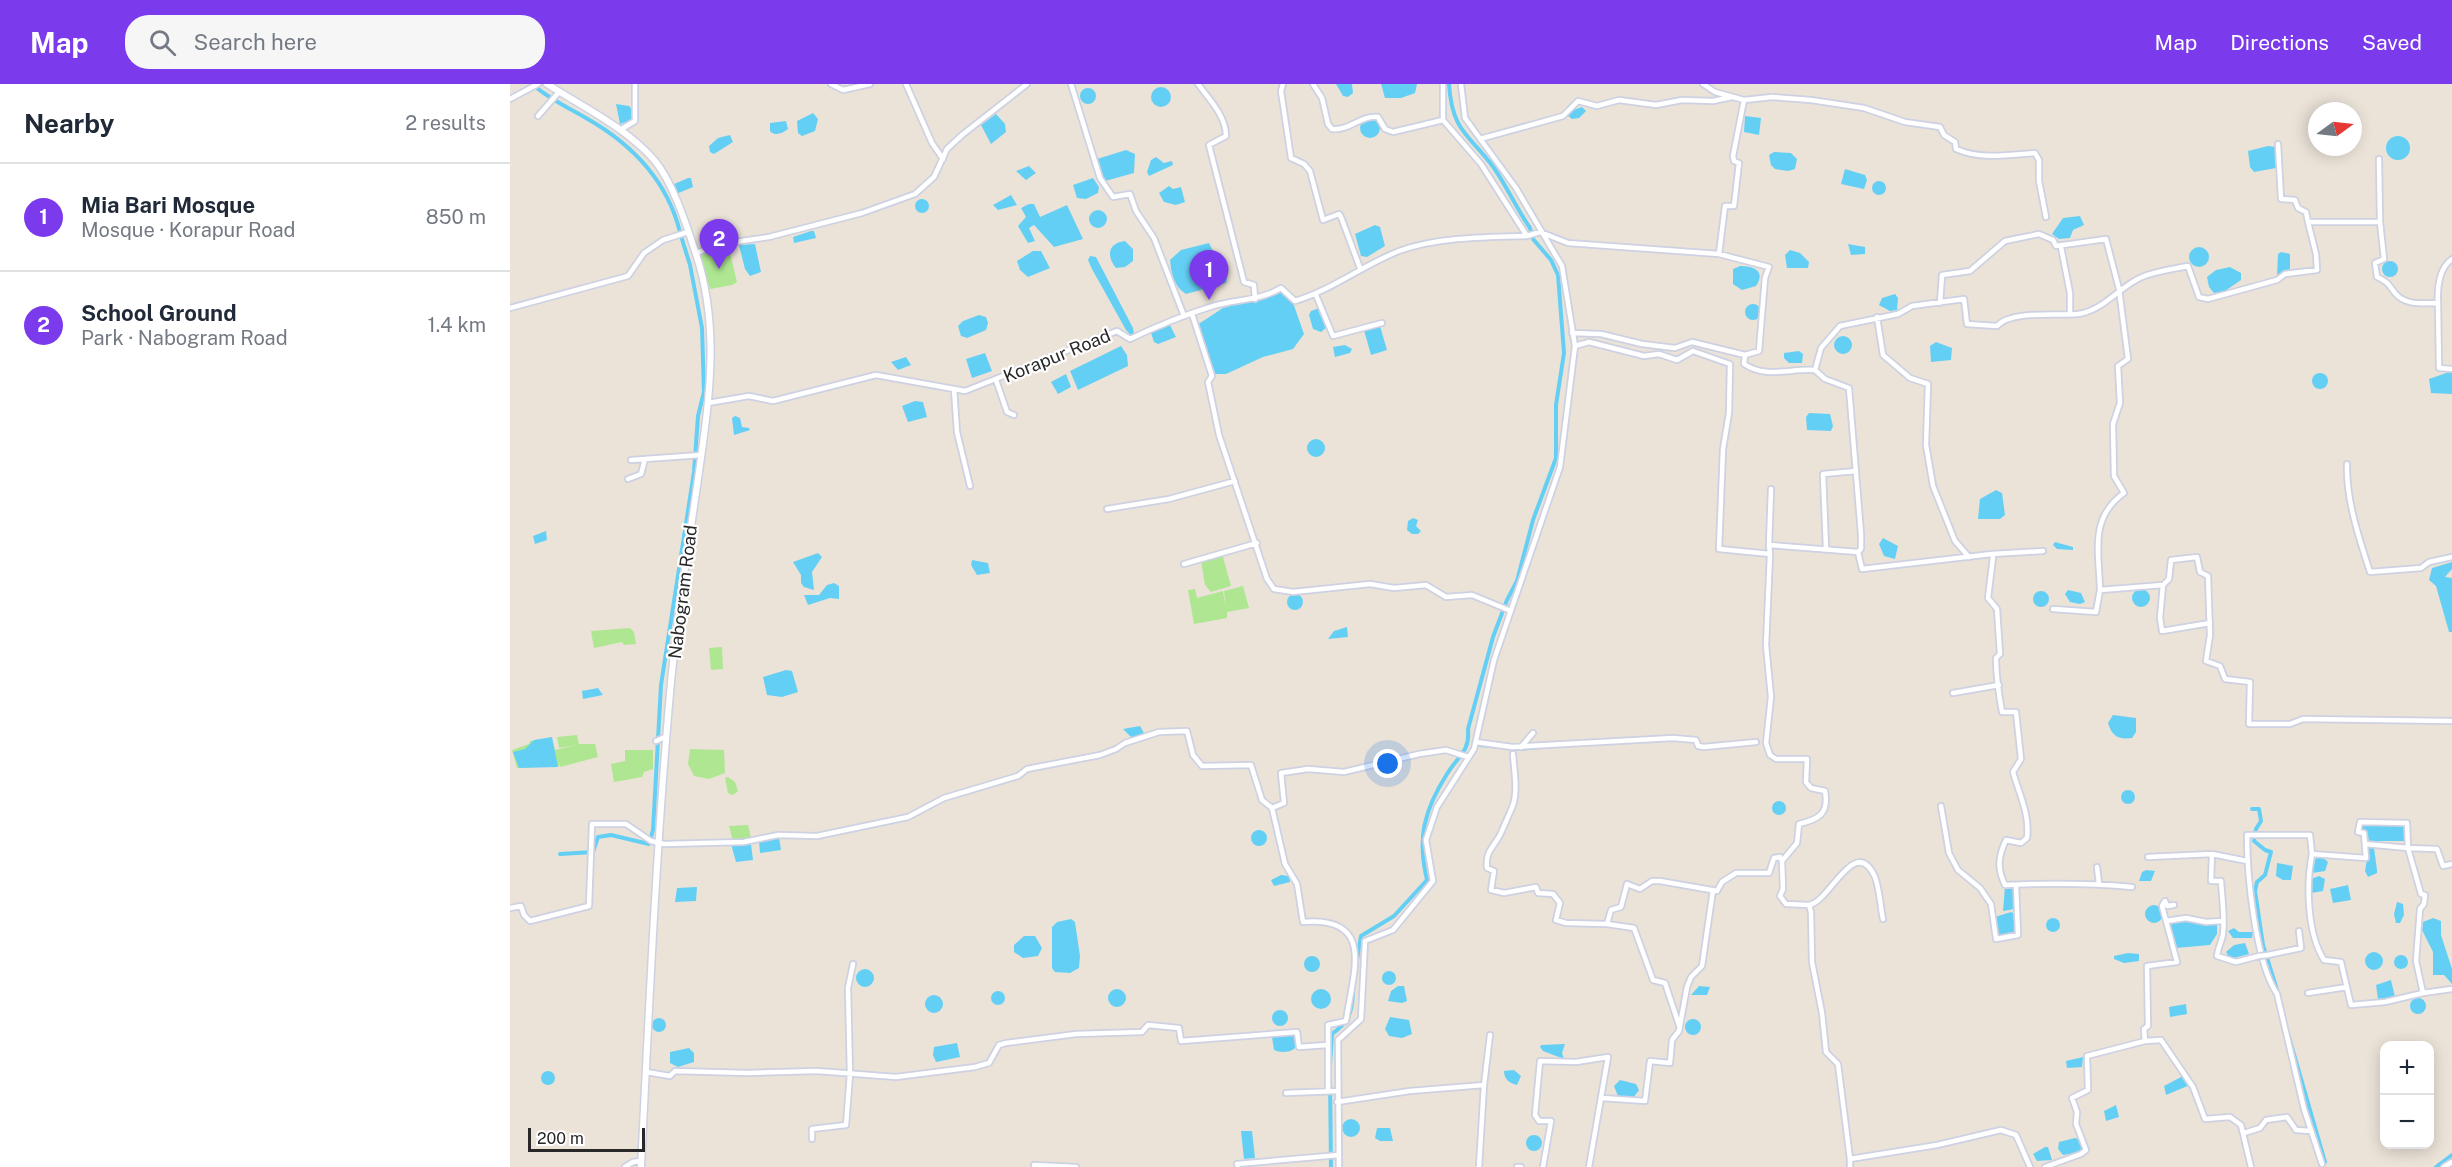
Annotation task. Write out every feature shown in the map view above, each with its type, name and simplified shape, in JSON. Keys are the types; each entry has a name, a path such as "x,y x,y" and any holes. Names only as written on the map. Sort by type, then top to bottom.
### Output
{"main road":[{"name":"Nabogram Road","path":"547,84 556,94 620,130 656,162 696,253 712,333 712,379 683,577 667,732 641,1164"}],"street":[{"path":"510,99 538,84"},
{"path":"620,130 634,121 635,84"},
{"path":"831,84 843,90 870,84"},
{"path":"906,84 932,143 943,159"},
{"path":"696,253 721,244 769,237 915,194 934,177 947,149 1027,84"},
{"path":"1071,84 1100,178 1113,197 1130,194 1136,211 1154,238 1184,316"},
{"path":"1198,84 1223,120 1226,136 1209,145 1244,282 1254,285 1255,299"},
{"path":"1283,84 1281,91 1291,158 1304,164 1310,171 1323,220 1339,214 1341,217 1360,268"},
{"path":"1313,84 1322,98 1328,124 1332,129 1349,126 1370,116 1378,117 1385,129 1393,132 1443,120"},
{"path":"1339,1167 1336,1102 1340,1074 1338,1040 1362,1019 1365,941 1393,930 1433,881 1426,840 1437,807 1476,742 1494,660 1509,610 1560,466 1575,346 1562,266 1533,234 1481,164 1443,120 1443,84"},
{"path":"1461,84 1465,118 1516,188 1533,234"},
{"path":"1703,84 1715,92 1744,100 1786,98 1864,108 1905,122 1940,127 1944,135 1956,142 1956,149 1961,151 1994,156 2035,153 2039,160 2038,181 2046,217"},
{"path":"538,116 556,94"},
{"path":"1480,139 1563,116 1578,101 1597,106 1619,100 1656,105 1682,100 1713,101 1734,96"},
{"path":"1719,254 1725,206 1734,206 1739,163 1734,161 1733,156 1744,100"},
{"path":"1815,370 1821,348 1840,326 1898,314 1912,306 1964,299 1966,324 1997,326 2002,321 2017,317 2081,314 2108,300 2119,290 2143,276 2188,266 2199,297 2208,299 2277,280 2285,274 2317,270 2316,254 2306,212 2298,208 2295,200 2281,199 2278,144"},
{"path":"2379,159 2380,222 2385,259 2375,264 2377,277 2387,282 2397,296 2412,303 2438,303"},
{"path":"2308,222 2372,220 2380,222"},
{"path":"510,308 628,276 644,253 663,240 688,232"},
{"path":"1382,323 1333,336 1316,296 1360,268 1401,251 1429,244 1533,234 1568,243 1719,254 1769,267 1764,278 1760,351 1745,355 1692,342 1675,348 1642,344 1601,334 1572,333"},
{"path":"1940,303 1942,275 1970,271 2005,241 2039,234 2053,240 2056,246 2061,247 2106,239 2119,290 2128,359 2118,366 2120,403 2113,424 2114,476 2124,493 2112,500 2097,534 2096,554 2100,590 2096,612 2053,609"},
{"path":"2061,247 2070,293 2070,314"},
{"path":"2452,259 2445,264 2441,275 2438,303 2439,368 2452,369"},
{"name":"Korapur Road","path":"708,403 749,396 773,401 876,375 965,391 1118,331 1130,339 1160,324 1215,306 1255,299 1281,288 1295,301 1316,296"},
{"path":"1192,314 1212,376 1208,382 1219,435 1252,536 1257,543 1267,579 1276,591 1314,590 1370,584 1394,588 1426,585 1446,597 1472,595 1509,610"},
{"path":"1877,317 1883,355 1910,378 1928,384 1926,445 1933,486 1955,541 1969,557"},
{"path":"1575,346 1589,342 1644,356 1659,354 1677,360 1693,351 1730,364 1729,413 1723,449 1719,549 1770,554"},
{"path":"1745,355 1744,364 1752,369 1777,373 1794,369 1815,370 1825,380 1849,388 1853,412 1861,534 1861,549 1858,552 1862,569 2043,551"},
{"path":"996,380 1007,412 1014,415"},
{"path":"954,389 957,432 970,486"},
{"path":"631,460 701,454"},
{"path":"628,479 641,474 645,459"},
{"path":"2347,464 2346,480 2370,572 2421,568 2429,562 2452,556"},
{"path":"1826,548 1823,474 1834,471 1856,471"},
{"path":"1107,509 1176,498 1235,481"},
{"path":"1771,489 1766,645 1771,697 1766,743 1770,755 1776,759 1807,759 1806,782 1811,788 1825,791 1827,803 1824,814 1819,818 1799,824 1797,843 1782,861 1781,901 1786,904 1816,904 1827,894 1849,865 1857,863 1863,865 1874,876 1883,919"},
{"path":"1184,564 1257,543"},
{"path":"1769,545 1858,552"},
{"path":"1993,557 1988,598 1997,609 2000,654 1996,658 1996,665 2002,712 2016,712 2021,759 2013,772 2027,816 2027,838 2021,843 2006,840 1998,860 1999,871 2005,885 2068,881 2083,885 2132,887"},
{"path":"2210,623 2162,631 2160,618 2163,585 2169,579 2171,560 2197,557 2200,572 2208,576 2210,623 2206,661 2220,666 2225,679 2250,681 2249,724 2290,724 2314,719 2452,721"},
{"path":"2100,590 2163,585"},
{"path":"1953,693 1999,685"},
{"path":"510,908 520,906 530,921 589,906 592,824 626,824 659,844 744,842 778,835 817,836 860,825 891,822 921,812 944,798 1018,776 1027,769 1100,755 1132,740 1159,732 1187,731 1193,755 1202,766 1251,765 1262,800 1272,808 1285,864 1297,884 1303,922 1318,921 1338,924 1351,934 1354,945 1346,1021 1328,1025 1328,1090"},
{"path":"656,741 664,740 667,732"},
{"path":"1521,747 1533,733"},
{"path":"1476,742 1521,747 1673,738 1696,740 1698,746 1704,747 1756,742"},
{"path":"1272,808 1284,802 1281,773 1308,769 1344,772 1419,754 1458,752 1466,756"},
{"path":"1513,754 1515,781 1513,805 1503,823 1502,834 1488,851 1486,860 1487,868 1494,871 1491,890 1504,893 1536,887 1538,893 1553,894 1560,903 1556,920 1583,925 1607,924 1634,928 1653,980 1665,983 1680,1026"},
{"path":"1941,806 1949,853 1958,870 1980,888 1991,904 1996,939 2018,935 2016,885"},
{"path":"2312,854 2366,858 2364,833 2358,832 2360,822 2407,823 2408,848 2421,894 2425,895 2424,904 2420,909 2416,962 2423,993"},
{"path":"2322,1164 2283,1028 2277,994 2270,984 2261,952 2247,861 2247,835 2310,835 2312,854 2308,891 2314,933 2325,960 2341,962 2350,1005 2385,1002 2452,989"},
{"path":"2365,844 2437,849 2443,866 2452,864"},
{"path":"2148,857 2212,854 2247,861"},
{"path":"2212,854 2211,881 2221,882 2224,910 2223,936 2218,944 2217,956 2236,962 2301,948 2299,931"},
{"path":"1607,924 1611,910 1621,907 1627,884 1640,889 1652,881 1660,881 1717,891 1722,882 1732,874 1769,873 1774,858 1780,857 1782,861"},
{"path":"2097,867 2099,884"},
{"path":"1602,1098 1645,1101 1650,1061 1670,1063 1672,1040 1680,1026 1687,987 1691,977 1702,966 1713,890"},
{"path":"2145,1041 2144,1029 2148,1026 2147,966 2177,962 2162,906 2165,901 2167,906 2174,905"},
{"path":"1809,904 1813,924 1812,962 1822,1012 1826,1052 1838,1064 1850,1167"},
{"path":"2166,921 2186,918 2206,922 2222,921"},
{"path":"1583,925 1583,932"},
{"path":"812,1139 812,1129 846,1125 850,1074 848,988 853,964"},
{"path":"2308,993 2347,987"},
{"path":"646,1072 670,1076 675,1071 748,1073 806,1070 897,1077 975,1067 989,1063 999,1045 1006,1043 1076,1034 1133,1034 1143,1032 1148,1025 1179,1028 1181,1041 1297,1032 1299,1047 1327,1045"},
{"path":"1479,1167 1484,1085 1490,1035"},
{"path":"2044,1167 2081,1154 2085,1150 2076,1124 2077,1112 2072,1098 2088,1090 2087,1056 2145,1041 2161,1040 2190,1083 2205,1119 2230,1117 2241,1125 2251,1167"},
{"path":"1544,1167 1551,1121 1539,1120 1535,1115 1540,1061 1576,1062 1608,1057 1589,1167"},
{"path":"2190,1083 2197,1078"},
{"path":"1336,1102 1410,1091 1484,1085"},
{"path":"1286,1093 1337,1091"},
{"path":"2244,1133 2260,1128 2266,1120 2287,1117 2296,1130 2311,1131"},
{"path":"1850,1159 1937,1145 2001,1130 2016,1134 2030,1167"},
{"path":"1238,1167 1238,1164 1339,1155"},
{"path":"625,1167 633,1162 641,1164"},
{"path":"2444,1167 2452,1162"},
{"path":"1034,1165 1076,1167"}],"green space":[{"path":"725,246 729,249 737,282 710,289 700,255"},
{"path":"1223,557 1231,586 1211,592 1205,585 1201,561"},
{"path":"1243,586 1249,608 1227,612 1227,618 1194,624 1188,590 1195,589 1197,598 1223,591 1226,610 1224,591"},
{"path":"630,628 634,632 636,644 624,645 622,642 594,648 591,631"},
{"path":"722,647 723,669 711,670 709,648"},
{"path":"577,735 579,744 595,744 598,757 560,767 559,762 559,766 517,768 512,750 529,744 530,741 552,738 555,750 577,745 559,748 557,737"},
{"path":"690,749 724,750 725,773 709,779 694,776 688,764"},
{"path":"625,750 653,750 653,769 644,772 642,777 614,782 611,764 625,761"},
{"path":"728,777 735,782 738,791 733,795 728,793 725,778"},
{"path":"748,825 751,838 733,841 729,826"}],"water":[{"path":"1336,84 1352,84 1353,93 1348,97 1343,96"},
{"path":"1381,84 1417,84 1415,93 1401,98 1385,98"},
{"path":"1161,87 1168,90 1171,97 1168,104 1161,107 1154,104 1151,97 1154,90"},
{"path":"1088,88 1094,90 1096,96 1094,102 1088,104 1082,102 1080,96 1082,90"},
{"path":"616,104 629,106 633,111 632,120 620,124"},
{"path":"1582,107 1586,111 1579,118 1572,119 1567,115 1570,111"},
{"path":"813,113 818,119 815,131 802,136 798,133 797,121"},
{"path":"996,114 1005,124 1006,132 991,144 981,125"},
{"path":"1745,116 1761,118 1759,135 1744,132"},
{"path":"1370,118 1377,121 1380,128 1377,135 1370,138 1363,135 1360,128 1363,121"},
{"path":"786,121 788,129 777,134 770,131 770,123"},
{"path":"730,135 733,142 714,154 710,152 709,146 718,138"},
{"path":"2398,136 2403,137 2409,143 2409,153 2403,159 2398,160 2393,159 2387,153 2386,148 2387,143 2393,137"},
{"path":"2268,146 2276,147 2276,168 2254,172 2250,167 2248,151"},
{"path":"1126,150 1135,154 1134,173 1105,181 1097,159"},
{"path":"1774,152 1791,153 1797,159 1795,169 1788,171 1775,169 1771,165 1769,155"},
{"path":"1156,157 1164,163 1172,161 1173,165 1149,176 1147,172 1151,160"},
{"path":"1029,166 1036,173 1026,180 1016,171"},
{"path":"1845,169 1865,175 1867,180 1864,189 1841,184"},
{"path":"691,178 693,187 676,194 672,185"},
{"path":"1093,178 1099,187 1098,193 1086,199 1077,198 1073,185"},
{"path":"1876,181 1882,181 1886,188 1882,195 1876,195 1872,191 1872,185"},
{"path":"1169,186 1173,189 1181,187 1185,202 1176,205 1164,202 1159,193"},
{"path":"1011,195 1017,205 998,210 993,205"},
{"path":"922,199 927,201 929,206 927,211 922,213 917,211 915,206 917,201"},
{"path":"1034,204 1040,217 1067,205 1083,239 1054,247 1034,225 1029,228 1035,241 1028,243 1018,226 1026,217 1021,208"},
{"path":"1098,210 1104,213 1107,219 1104,225 1098,228 1092,225 1089,219 1092,213"},
{"path":"2080,216 2084,225 2073,230 2070,238 2059,239 2052,234 2063,218"},
{"path":"1375,225 1380,227 1385,246 1367,257 1361,256 1355,234"},
{"path":"814,231 816,238 794,243 793,237"},
{"path":"1125,241 1133,249 1133,261 1125,267 1116,268 1110,251 1115,244"},
{"path":"1209,243 1227,279 1226,283 1186,294 1176,283 1170,260 1181,250"},
{"path":"755,244 761,272 750,276 745,269 739,245"},
{"path":"1848,244 1865,247 1865,254 1851,255"},
{"path":"2195,247 2203,247 2209,253 2209,261 2203,267 2195,267 2189,261 2189,253"},
{"path":"1790,250 1800,253 1809,262 1808,268 1787,268 1785,255"},
{"path":"1033,251 1041,251 1050,268 1028,277 1020,270 1017,261"},
{"path":"2281,252 2290,254 2290,269 2277,277 2278,254"},
{"path":"1090,256 1096,257 1133,328 1132,336 1126,330 1092,269 1088,260"},
{"path":"2390,261 2396,263 2398,269 2396,275 2390,277 2384,275 2382,269 2384,263"},
{"path":"1740,266 1757,270 1760,277 1756,286 1742,290 1733,284 1733,269"},
{"path":"2230,267 2241,273 2241,280 2225,291 2214,293 2209,287 2207,277 2216,270"},
{"path":"1282,291 1291,297 1304,334 1293,349 1263,357 1226,374 1213,374 1197,325 1223,308"},
{"path":"1895,294 1898,298 1897,310 1890,311 1879,305 1882,298"},
{"path":"1750,304 1756,304 1761,312 1759,318 1750,320 1745,315 1745,309"},
{"path":"1319,308 1327,327 1321,332 1313,329 1309,315 1311,311"},
{"path":"979,315 986,317 988,323 986,330 967,338 961,336 958,326 963,321"},
{"path":"1170,325 1176,337 1158,344 1154,342 1151,333"},
{"path":"1380,326 1387,350 1371,355 1364,330"},
{"path":"1839,336 1847,336 1852,341 1850,352 1839,354 1834,349 1834,341"},
{"path":"1936,342 1952,348 1951,360 1931,362 1930,346"},
{"path":"1345,345 1352,349 1350,353 1335,357 1333,347"},
{"path":"1121,346 1127,355 1128,366 1078,390 1070,371"},
{"path":"1799,351 1803,354 1802,363 1789,363 1784,358 1784,353"},
{"path":"985,353 992,371 972,378 966,359"},
{"path":"906,357 911,365 898,370 891,362"},
{"path":"2452,371 2452,394 2431,393 2429,379"},
{"path":"2320,373 2328,381 2320,389 2312,381"},
{"path":"1066,374 1071,387 1058,394 1051,382"},
{"path":"915,401 923,402 927,417 908,422 902,406"},
{"path":"1809,413 1830,414 1833,426 1831,431 1807,430 1806,417"},
{"path":"735,416 740,418 742,427 750,430 734,435 732,418"},
{"path":"1316,439 1322,442 1325,448 1322,454 1316,457 1310,454 1307,448 1310,442"},
{"path":"1996,490 2002,493 2005,515 2000,519 1978,519 1980,499"},
{"path":"1413,518 1418,520 1416,526 1421,531 1418,534 1412,534 1407,530 1408,521"},
{"path":"546,531 547,540 535,544 533,536"},
{"path":"1883,538 1898,546 1895,559 1884,556 1879,544"},
{"path":"2055,542 2073,547 2073,550 2057,549 2053,545"},
{"path":"818,553 822,557 812,572 814,590 804,587 801,583 801,575 793,562"},
{"path":"972,560 988,563 990,573 977,575 971,565"},
{"path":"2452,562 2452,569 2445,577 2452,578 2452,632 2449,632 2436,586 2429,580 2432,568"},
{"path":"834,583 839,586 839,599 830,598 808,605 804,595 819,595 827,585"},
{"path":"2141,589 2147,592 2150,598 2147,604 2141,607 2135,604 2132,598 2135,592"},
{"path":"2068,590 2081,593 2085,602 2080,604 2070,602 2065,594"},
{"path":"2038,591 2044,591 2049,599 2047,605 2038,607 2033,602 2033,596"},
{"path":"1295,594 1303,602 1295,610 1287,602"},
{"path":"1347,627 1348,637 1328,639 1334,631"},
{"path":"786,670 792,671 798,692 782,697 767,695 763,677"},
{"path":"598,688 603,695 583,699 582,691"},
{"path":"2113,715 2136,718 2136,732 2132,738 2119,738 2111,731 2108,723"},
{"path":"1140,726 1145,735 1143,737 1131,737 1123,729"},
{"path":"552,737 558,767 519,768 513,752 525,749 534,740"},
{"path":"2125,790 2131,790 2135,797 2131,804 2125,804 2121,800 2121,794"},
{"path":"1779,801 1784,803 1786,808 1784,813 1779,815 1774,813 1772,808 1774,803"},
{"path":"2362,824 2404,825 2405,841 2369,841 2367,832 2361,830"},
{"path":"1259,830 1265,832 1267,838 1265,844 1259,846 1253,844 1251,838 1253,832"},
{"path":"779,837 781,850 760,853 759,840"},
{"path":"731,844 751,844 753,860 736,862"},
{"path":"2369,847 2374,848 2377,873 2368,877 2365,871"},
{"path":"2321,856 2328,862 2325,871 2312,873 2316,857"},
{"path":"2277,863 2293,866 2291,880 2283,880 2276,876"},
{"path":"2155,871 2151,881 2139,881 2142,872"},
{"path":"1281,875 1289,876 1290,882 1274,886 1271,880"},
{"path":"2319,876 2325,879 2323,891 2311,893 2311,879"},
{"path":"2348,885 2351,900 2333,903 2330,889"},
{"path":"2005,886 2013,886 2014,909 2003,911"},
{"path":"697,887 696,901 675,902 677,888"},
{"path":"2397,902 2403,904 2404,915 2400,923 2396,923 2394,914"},
{"path":"2154,905 2160,908 2163,914 2160,920 2154,923 2148,920 2145,914 2148,908"},
{"path":"2011,912 2016,933 1998,935 1995,917"},
{"path":"2050,918 2056,918 2060,925 2056,932 2050,932 2046,928 2046,922"},
{"path":"2433,918 2441,921 2441,935 2452,969 2452,984 2444,975 2433,975 2433,952 2422,930 2423,922"},
{"path":"1071,919 1075,922 1080,956 1079,968 1070,973 1055,972 1052,968 1052,927 1057,922"},
{"path":"2179,920 2217,925 2217,934 2210,945 2176,948 2170,923"},
{"path":"2234,928 2239,932 2253,932 2252,938 2233,938 2228,931"},
{"path":"1024,936 1035,936 1042,948 1038,956 1023,958 1014,952 1014,945"},
{"path":"2245,943 2249,954 2230,959 2226,952 2234,945"},
{"path":"2374,952 2380,955 2383,961 2380,967 2374,970 2368,967 2365,961 2368,955"},
{"path":"2128,953 2139,954 2139,961 2124,963 2114,959 2114,956"},
{"path":"2398,955 2404,955 2408,962 2404,969 2398,969 2394,965 2394,959"},
{"path":"1312,956 1320,964 1312,972 1304,964"},
{"path":"865,969 871,972 874,978 871,984 865,987 859,984 856,978 859,972"},
{"path":"1386,971 1392,971 1396,978 1392,985 1386,985 1382,981 1382,975"},
{"path":"2391,980 2395,997 2378,999 2376,985"},
{"path":"1398,986 1404,986 1407,1001 1402,1003 1388,1001 1391,991"},
{"path":"1699,986 1710,987 1707,995 1691,995"},
{"path":"1113,989 1121,989 1126,994 1124,1005 1113,1007 1108,1002 1108,994"},
{"path":"1321,989 1328,992 1331,999 1328,1006 1321,1009 1314,1006 1311,999 1314,992"},
{"path":"995,991 1001,991 1005,998 1001,1005 995,1005 991,1001 991,995"},
{"path":"930,995 938,995 943,1000 941,1011 930,1013 925,1008 925,1000"},
{"path":"2415,998 2421,998 2426,1006 2424,1012 2415,1014 2410,1009 2410,1003"},
{"path":"2186,1004 2187,1014 2170,1017 2169,1007"},
{"path":"1277,1010 1283,1010 1288,1018 1286,1024 1277,1026 1272,1021 1272,1015"},
{"path":"1390,1017 1409,1020 1412,1034 1402,1038 1389,1036 1385,1029"},
{"path":"659,1018 664,1020 666,1025 664,1030 659,1032 654,1030 652,1025 654,1020"},
{"path":"1690,1019 1696,1019 1701,1027 1699,1033 1690,1035 1685,1030 1685,1024"},
{"path":"1294,1034 1297,1046 1295,1048 1286,1052 1274,1050 1272,1037"},
{"path":"957,1043 960,1057 936,1062 933,1055 934,1047"},
{"path":"1565,1044 1562,1053 1564,1059 1543,1051 1540,1047 1541,1045"},
{"path":"689,1048 694,1053 694,1062 678,1067 670,1063 670,1052"},
{"path":"2083,1057 2082,1067 2067,1068 2066,1061"},
{"path":"1514,1070 1521,1076 1517,1085 1508,1081 1504,1074 1504,1071"},
{"path":"548,1071 553,1073 555,1078 553,1083 548,1085 543,1083 541,1078 543,1073"},
{"path":"2183,1076 2190,1085 2166,1095 2164,1086"},
{"path":"1620,1080 1636,1084 1639,1090 1633,1098 1618,1096 1614,1086"},
{"path":"2116,1105 2119,1117 2106,1121 2104,1111"},
{"path":"1351,1119 1357,1122 1360,1128 1357,1134 1351,1137 1345,1134 1342,1128 1345,1122"},
{"path":"1377,1128 1390,1128 1393,1141 1380,1141 1375,1138"},
{"path":"1241,1131 1252,1131 1255,1158 1244,1159"},
{"path":"1534,1135 1540,1137 1542,1143 1540,1149 1534,1151 1528,1149 1526,1143 1528,1137"},
{"path":"2079,1139 2083,1148 2080,1152 2063,1155 2058,1149 2059,1142"},
{"path":"2048,1147 2052,1160 2037,1161 2033,1154"}],"waterway":[{"path":"532,84 603,128 633,152 657,180 674,213 680,232"},
{"path":"1357,960 1361,936 1394,916 1427,880 1423,837 1428,812 1439,787 1465,749 1468,729 1493,637 1517,581 1533,520 1556,458 1556,405 1564,353 1558,275 1551,260 1533,239 1530,228 1494,168 1458,123 1449,84"},
{"path":"560,854 593,852 598,837 611,835 649,844 653,830 661,685 694,472 698,416 704,392 702,328 690,265 681,236"},
{"path":"1642,742 1671,741"},
{"path":"1477,746 1522,750 1563,746"},
{"path":"2252,809 2259,809 2261,821 2256,829 2254,841 2271,852 2265,875 2257,882 2255,891 2263,945 2279,996"},
{"path":"1330,1065 1332,1034 1348,1017 1353,994"},
{"path":"2287,1030 2325,1162"},
{"path":"1330,1076 1331,1167"},
{"path":"2436,1167 2452,1155"}],"place":[{"name":"School Ground","path":"719,269"},
{"name":"Mia Bari Mosque","path":"1209,300"}]}
